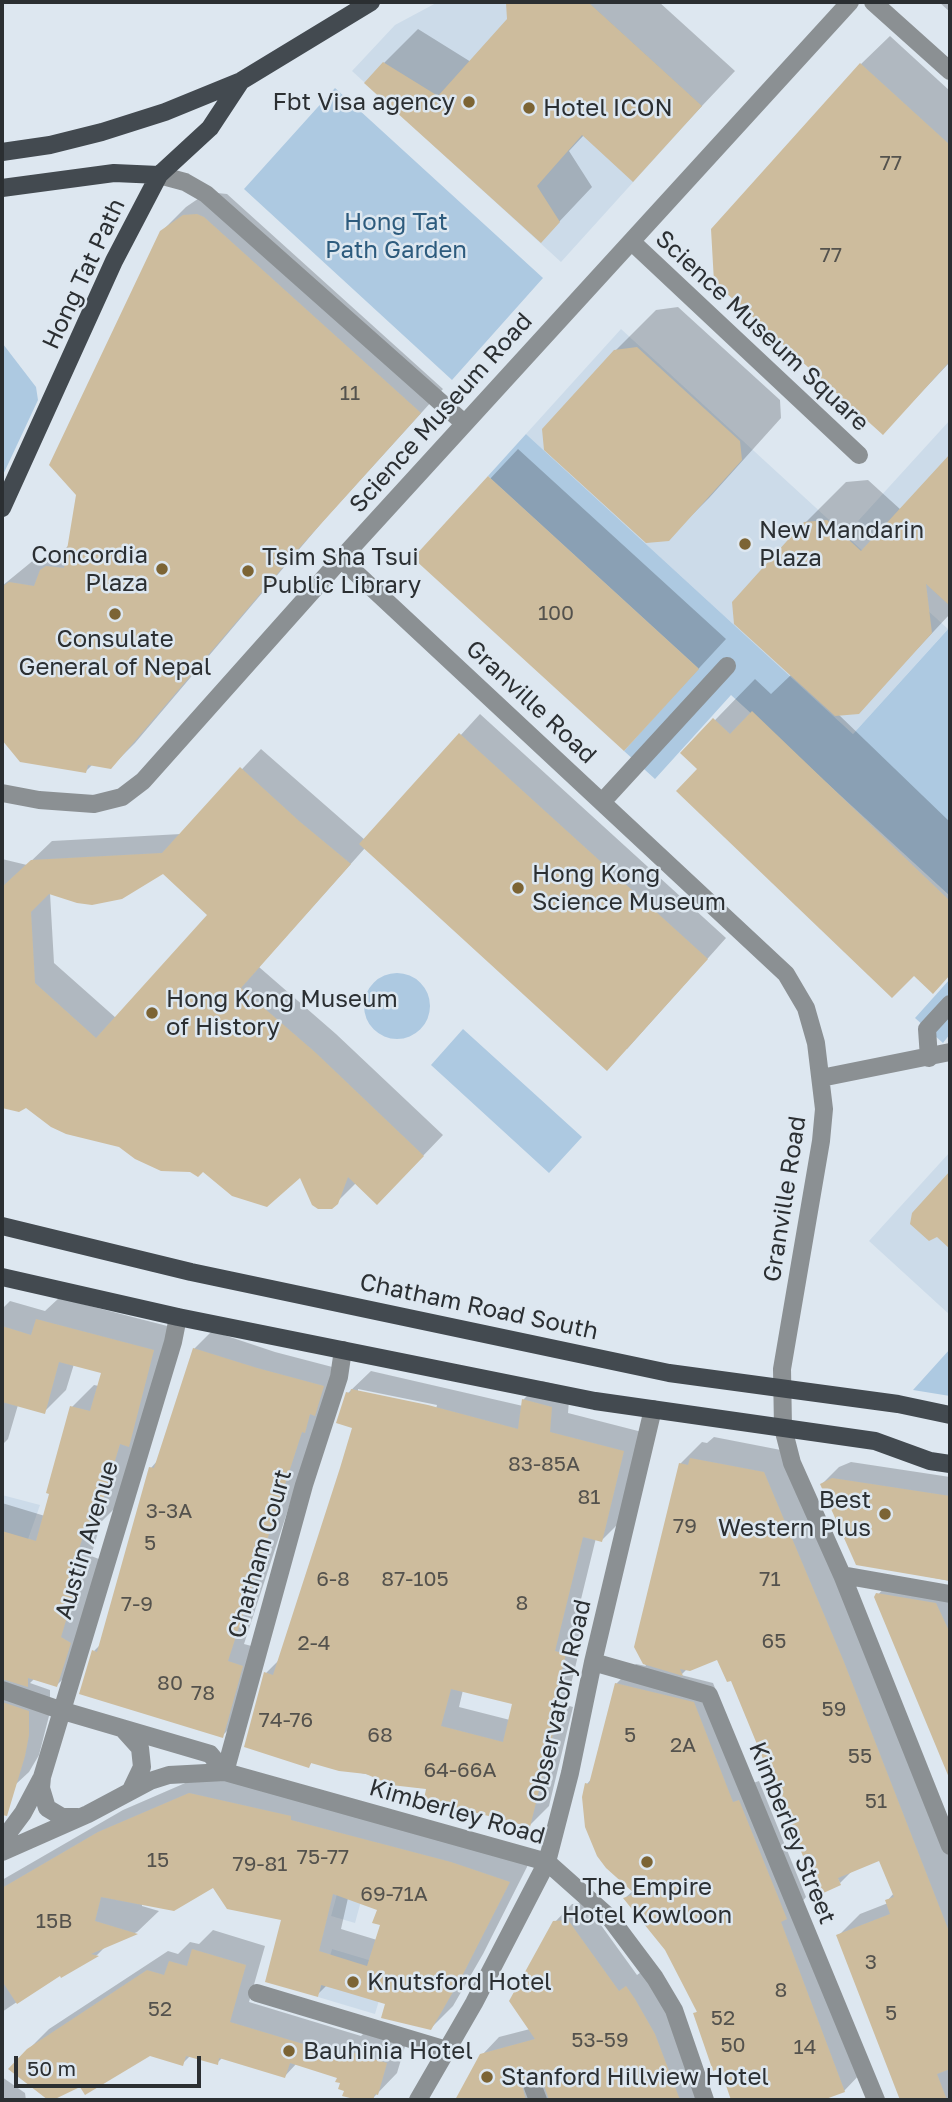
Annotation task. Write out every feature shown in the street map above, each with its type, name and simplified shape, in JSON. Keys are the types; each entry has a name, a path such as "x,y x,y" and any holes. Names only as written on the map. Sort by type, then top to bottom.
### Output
{"main road":[{"path":"2,152 50,145 102,132 165,112 241,82 371,2"},
{"name":"Hong Tat Path","path":"2,508 114,261 159,175 210,128 241,82"},
{"path":"2,188 114,173 159,175"},
{"name":"Chatham Road South","path":"2,1226 191,1272 669,1373 898,1404 950,1415"},
{"path":"2,1278 178,1317 595,1401 875,1441 930,1461 950,1464"}],"street":[{"name":"Science Museum Road","path":"2,793 38,800 94,804 122,797 133,789 161,762 341,559 850,2"},
{"path":"873,2 950,71"},
{"path":"159,175 185,182 206,194 464,424"},
{"name":"Science Museum Square","path":"632,242 859,455"},
{"name":"Granville Road","path":"341,559 786,974 806,1009 812,1024 824,1109 821,1141 782,1369 783,1428 792,1463 842,1575 950,1846"},
{"path":"603,802 727,666"},
{"path":"929,1058 928,1029 950,1004"},
{"path":"821,1078 950,1052"},
{"name":"Austin Avenue","path":"2,1840 23,1813 42,1777 173,1342 178,1317"},
{"name":"Chatham Court","path":"225,1772 304,1485 339,1377 343,1350"},
{"name":"Observatory Road","path":"418,2100 547,1862 570,1773 593,1662 653,1409"},
{"path":"842,1575 950,1594"},
{"name":"Kimberley Street","path":"593,1662 709,1695 876,2100"},
{"name":"Kimberley Road","path":"2,1690 210,1754 225,1772 547,1862 610,1918 655,1978 674,2010 705,2100"},
{"path":"121,1728 140,1748 142,1767 131,1790"},
{"path":"2,1852 88,1814 131,1790 169,1775 225,1772"},
{"name":"Austin Avenue","path":"42,1777 43,1798 47,1808 55,1814 73,1818 88,1814"},
{"path":"257,1993 447,2050"}],"shaded area":[{"path":"438,2 588,2 702,106 561,262 352,71 395,25"},
{"name":"New Mandarin Plaza","path":"621,329 948,629 853,734 526,434"},
{"path":"950,420 950,606 858,521"},
{"path":"950,1152 950,1315 869,1241"},
{"path":"2,1495 40,1505 2,1614"},
{"path":"352,1839 376,1846 355,1923 331,1916"},
{"name":"Knutsford Hotel","path":"332,1949 389,1966 375,2014 318,1997"}],"green space":[{"name":"Hong Tat Path Garden","path":"335,88 543,278 452,380 244,189"},
{"path":"3,344 36,387 38,400 2,477"},
{"path":"526,434 853,734 950,627 950,896 731,695 655,779 624,751 698,668 488,476"},
{"path":"390,973 404,973 416,978 425,987 430,1006 428,1019 421,1030 404,1039 390,1039 378,1034 369,1025 364,1013 364,999 369,987 378,978"},
{"path":"950,979 950,1034 943,1043 915,1018"},
{"path":"463,1029 582,1137 549,1173 431,1065"},
{"path":"950,1349 950,1396 913,1390"}],"building":[{"path":"588,2 702,106 633,182 582,135 537,186 560,222 541,243 364,83 383,62 438,96 507,19 506,3"},
{"path":"860,63 950,145 950,361 883,435 714,282 711,229"},
{"path":"197,214 204,217 421,413 301,546 111,769 88,765 86,773 20,762 2,740 2,587 9,582 34,586 40,570 46,566 64,568 76,495 49,465 160,231 183,215"},
{"path":"637,347 740,441 742,460 669,541 646,543 544,450 542,429 614,350"},
{"path":"950,454 950,606 926,584 932,633 859,714 835,716 734,624 732,602 804,522 827,520 861,551"},
{"path":"488,476 699,669 624,751 413,558"},
{"path":"752,711 950,901 950,975 933,994 914,976 892,998 676,791 697,769 680,753 713,718 730,734"},
{"name":"Hong Kong Science Museum","path":"459,733 708,959 607,1071 359,844"},
{"name":"Hong Kong Museum of History","path":"240,767 351,864 241,988 316,1053 424,1156 377,1205 348,1177 338,1204 332,1209 318,1209 312,1205 300,1178 267,1207 232,1196 203,1172 198,1177 190,1172 161,1171 135,1159 119,1147 66,1134 51,1127 26,1108 19,1112 2,1108 2,887 31,860 162,853","holes":["163,874 207,915 96,1038 35,983 31,912 49,894 92,905 122,899"]},
{"path":"950,1171 950,1249 937,1237 929,1241 910,1224 912,1213"},
{"path":"36,1319 154,1350 129,1447 120,1444 93,1533 85,1530 70,1578 78,1581 61,1637 71,1643 57,1687 28,1678 28,1687 2,1679 2,1531 36,1541 70,1406 90,1411 101,1373 59,1362 45,1414 2,1402 2,1326 31,1335"},
{"path":"193,1348 324,1386 315,1416 310,1414 305,1433 302,1432 228,1661 243,1666 223,1738 79,1694 92,1650 97,1652 149,1467 154,1468"},
{"path":"351,1389 428,1405 518,1429 522,1399 552,1407 550,1432 624,1451 602,1542 583,1537 555,1651 566,1654 548,1724 555,1726 530,1827 424,1799 426,1789 391,1785 366,1774 339,1771 311,1763 309,1768 244,1747 264,1672 273,1675 352,1428 336,1423 346,1392 350,1393","holes":["451,1689 512,1704 503,1742 441,1726"]},
{"path":"690,1458 764,1472 844,1662 950,1934 950,2069 937,2074 947,2100 900,2100 836,1935 890,1914 885,1900 894,1897 879,1861 838,1878 841,1885 819,1895 731,1681 727,1682 717,1660 690,1671 680,1669 683,1676 643,1664 634,1647 679,1463 688,1465"},
{"name":"Best Western Plus","path":"832,1478 950,1496 950,1581 856,1565 820,1484"},
{"path":"876,1593 936,1603 950,1633 950,1780 874,1597"},
{"path":"615,1683 694,1702 733,1802 739,1800 787,1919 781,1922 845,2092 823,2100 731,2100 720,2068 713,2071 693,2013 697,2012 665,1950 623,1898 635,1894 606,1868 597,1856 585,1827 582,1797 585,1783 589,1784"},
{"path":"2,1702 29,1711 29,1735 25,1756 7,1816 2,1815"},
{"path":"189,1793 291,1816 291,1820 451,1862 510,1882 431,2030 381,2018 385,2004 321,1985 318,1997 265,1982 281,1920 227,1909 213,1888 174,1911 101,1897 95,1921 138,1934 91,1954 99,1956 61,1978 60,1976 17,2004 2,1981 2,1888 98,1832","holes":["333,1894 377,1910 372,1923 380,1925 367,1966 319,1951"]},
{"path":"568,1920 619,1991 626,1986 635,1999 655,2034 680,2100 549,2100 543,2082 534,2076 528,2077 522,2085 526,2100 455,2100 480,2054 535,2039 509,2001 553,1921"},
{"path":"192,1949 246,1965 230,2022 343,2056 344,2050 387,2063 378,2095 375,2094 373,2100 342,2096 344,2091 338,2089 340,2083 335,2082 337,2078 290,2063 285,2078 219,2058 218,2065 186,2056 183,2066 150,2056 85,2095 80,2087 48,2100 8,2069 27,2049 147,1970 164,1975 169,1961 187,1966"}],"place":[{"name":"Fbt Visa agency","path":"469,102"},
{"name":"Hotel ICON","path":"529,108"},
{"name":"New Mandarin Plaza","path":"745,544"},
{"name":"Concordia Plaza","path":"162,569"},
{"name":"Tsim Sha Tsui Public Library","path":"248,571"},
{"name":"Consulate General of Nepal","path":"115,614"},
{"name":"Hong Kong Science Museum","path":"518,888"},
{"name":"Hong Kong Museum of History","path":"152,1013"},
{"name":"Best Western Plus","path":"885,1514"},
{"name":"The Empire Hotel Kowloon","path":"647,1862"},
{"name":"Knutsford Hotel","path":"353,1982"},
{"name":"Bauhinia Hotel","path":"289,2051"},
{"name":"Stanford Hillview Hotel","path":"487,2077"}]}
